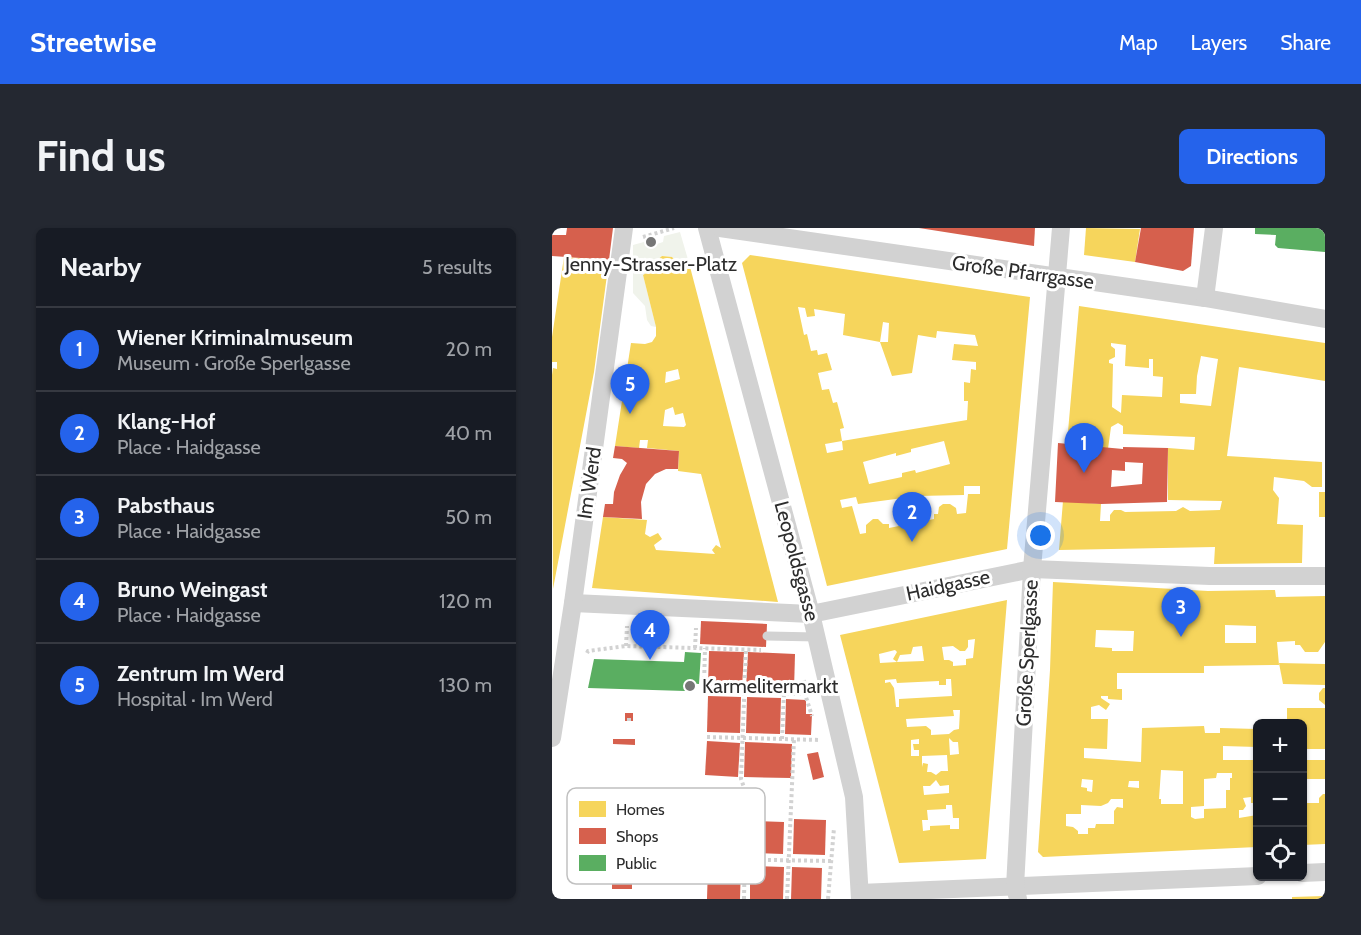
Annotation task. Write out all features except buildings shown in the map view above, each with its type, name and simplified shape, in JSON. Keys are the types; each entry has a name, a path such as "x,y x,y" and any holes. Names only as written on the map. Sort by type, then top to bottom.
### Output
{"street":[{"name":"Leopoldsgasse","path":"707,228 817,637 854,797 860,896"},
{"name":"Große Pfarrgasse","path":"720,228 1205,298 1325,319"},
{"name":"Große Sperlgasse","path":"1016,893 1032,568 1061,228"},
{"path":"1205,298 1214,228"},
{"name":"Im Werd","path":"552,738 573,603 623,236"},
{"name":"Haidgasse","path":"573,603 811,614 1032,568 1210,576 1325,576"},
{"path":"1307,873 1325,872"},
{"path":"860,896 1016,893 1253,876"}],"lane":[{"path":"767,636 817,637"}],"path":[{"path":"623,236 674,228"},
{"path":"586,660 588,651 626,646 765,650"},
{"path":"704,685 705,648"},
{"path":"744,788 741,779 746,649"},
{"path":"803,676 805,694 814,722"},
{"path":"708,691 805,694"},
{"path":"782,739 784,693"},
{"path":"817,731 823,751"},
{"path":"707,737 820,740"},
{"path":"787,899 794,739"},
{"path":"828,899 834,817"},
{"path":"765,860 832,861"},
{"path":"744,884 744,899"}],"shaded area":[{"path":"680,232 689,263 678,263 672,257 662,256 655,262 653,269 643,275 656,327 651,326 647,320 645,306 633,293 633,245 651,240 654,245 663,242 664,236"}],"place":[{"name":"Jenny-Strasser-Platz","path":"651,242"},
{"name":"Zentrum Im Werd","path":"630,414"},
{"name":"Wiener Kriminalmuseum","path":"1084,473"},
{"name":"Klang-Hof","path":"912,542"},
{"name":"Pabsthaus","path":"1181,637"},
{"name":"Bruno Weingast","path":"650,660"},
{"name":"Karmelitermarkt","path":"690,686"}]}
